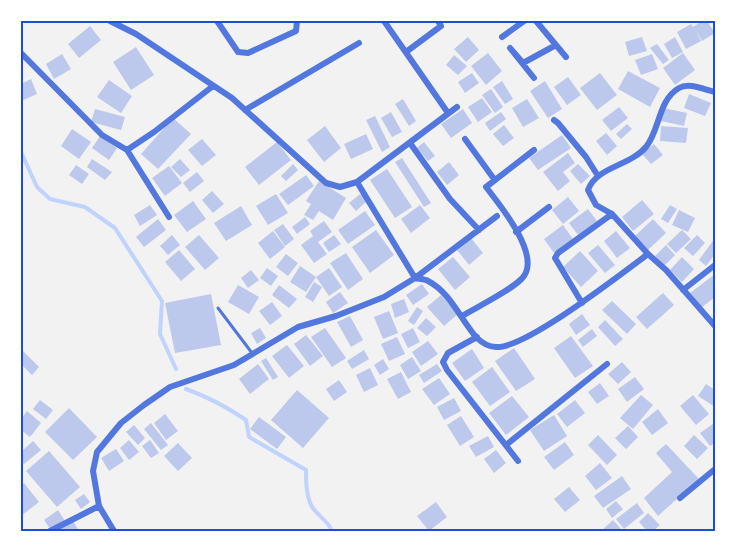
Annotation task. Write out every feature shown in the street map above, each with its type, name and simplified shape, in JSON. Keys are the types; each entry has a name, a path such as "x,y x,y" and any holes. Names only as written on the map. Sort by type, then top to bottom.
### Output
{"street":[{"path":"110,21 136,34 232,98 326,183 340,187 357,182 457,107"},
{"path":"217,21 238,52 248,52 296,31 297,21"},
{"path":"384,21 448,113"},
{"path":"406,52 440,24 449,21"},
{"path":"502,37 524,21"},
{"path":"536,21 566,57"},
{"path":"245,110 359,43"},
{"path":"534,78 510,48 523,63 556,45"},
{"path":"21,53 102,135 127,150 169,217"},
{"path":"715,92 686,85 679,88 666,102 646,147 629,161 598,176 590,183 588,190 596,205 612,214 648,254 666,270 715,326"},
{"path":"127,150 213,86"},
{"path":"554,120 598,176"},
{"path":"465,139 494,179"},
{"path":"410,143 450,199 478,230"},
{"path":"462,316 525,276 528,261 524,244 486,187 534,150"},
{"path":"357,182 415,278 428,281 440,291 486,345 496,347 509,345 582,303 648,254"},
{"path":"516,232 549,207"},
{"path":"582,303 555,258 558,253 612,214"},
{"path":"114,531 99,506 93,471 97,452 121,423 170,387 234,365 298,327 336,316 384,297 415,278 497,216"},
{"path":"683,290 715,266"},
{"path":"477,337 448,353 443,362 519,461"},
{"path":"506,445 607,364"},
{"path":"680,498 715,469"},
{"path":"50,531 99,506"}],"lane":[{"path":"218,308 252,353"}],"building":[{"path":"702,21 707,21 715,33 702,41 696,31 701,41 686,49 677,32 691,24 693,27"},
{"path":"90,26 101,40 79,58 68,44"},
{"path":"468,37 479,50 466,62 454,49"},
{"path":"642,37 647,51 629,56 625,42"},
{"path":"675,37 683,52 672,58 664,44"},
{"path":"657,44 669,60 663,64 650,48"},
{"path":"136,47 154,75 131,90 113,62"},
{"path":"488,53 502,71 486,85 471,66"},
{"path":"683,53 695,70 675,85 663,68"},
{"path":"62,54 71,69 54,79 46,64"},
{"path":"652,54 658,69 641,75 635,60"},
{"path":"454,55 467,66 458,75 446,65"},
{"path":"628,71 660,88 650,107 618,89"},
{"path":"472,73 479,83 465,93 458,82"},
{"path":"600,73 617,95 597,110 580,88"},
{"path":"568,77 581,95 567,105 554,87"},
{"path":"31,79 37,94 21,101 21,84"},
{"path":"109,80 132,96 121,113 97,97"},
{"path":"502,81 513,99 505,104 493,87"},
{"path":"545,81 562,109 548,118 530,91"},
{"path":"491,89 503,107 495,113 482,95"},
{"path":"689,94 711,103 705,116 684,108"},
{"path":"482,98 492,112 478,122 468,107"},
{"path":"403,99 416,121 409,126 395,104"},
{"path":"527,99 539,118 523,127 512,108"},
{"path":"619,107 628,118 611,131 602,120"},
{"path":"663,108 687,113 684,126 661,121"},
{"path":"95,109 125,117 121,130 91,122"},
{"path":"463,109 472,123 451,138 441,124"},
{"path":"391,112 402,132 392,137 381,118"},
{"path":"501,112 506,119 490,131 485,123"},
{"path":"375,116 390,147 382,152 366,120"},
{"path":"173,118 191,134 158,169 141,154"},
{"path":"627,124 632,129 621,139 616,134"},
{"path":"504,125 514,138 503,146 493,134"},
{"path":"325,126 341,148 324,162 307,140"},
{"path":"661,126 688,128 686,143 660,141"},
{"path":"72,129 91,142 79,159 61,146"},
{"path":"606,133 617,146 607,155 596,141"},
{"path":"366,134 373,149 351,159 344,144"},
{"path":"562,135 571,148 538,170 529,158"},
{"path":"100,136 117,148 109,160 92,148"},
{"path":"202,139 216,155 202,166 188,150"},
{"path":"277,142 291,160 259,185 245,167"},
{"path":"424,142 435,156 428,161 417,148"},
{"path":"654,144 663,155 651,164 642,154"},
{"path":"568,153 575,163 563,172 570,181 558,191 543,172"},
{"path":"402,158 431,203 424,207 395,162"},
{"path":"92,159 112,172 105,180 87,167"},
{"path":"180,159 190,170 181,177 171,167"},
{"path":"449,162 459,175 447,185 437,172"},
{"path":"293,164 298,170 286,181 281,176"},
{"path":"578,164 590,176 581,184 570,171"},
{"path":"76,165 89,174 82,184 69,175"},
{"path":"169,166 182,183 165,196 152,178"},
{"path":"387,169 412,207 395,218 370,180"},
{"path":"197,172 204,181 190,192 183,183"},
{"path":"306,175 314,186 288,205 279,194"},
{"path":"319,181 346,198 333,220 319,211 313,220 304,215 311,204 306,201"},
{"path":"212,191 224,204 213,213 202,200"},
{"path":"276,194 288,213 268,225 256,206"},
{"path":"360,194 367,201 356,211 349,203"},
{"path":"568,197 579,211 563,224 552,210"},
{"path":"642,200 654,214 633,231 622,217"},
{"path":"193,201 206,219 187,232 174,215"},
{"path":"150,205 157,215 140,226 134,215"},
{"path":"420,205 430,218 411,233 401,219"},
{"path":"670,205 677,209 668,223 661,219"},
{"path":"241,206 252,225 226,241 214,223"},
{"path":"588,209 597,221 578,235 569,223"},
{"path":"679,210 695,218 688,232 672,225"},
{"path":"365,211 375,225 348,244 338,230"},
{"path":"305,217 310,224 297,234 292,227"},
{"path":"158,219 166,230 144,247 136,237"},
{"path":"653,219 666,233 648,250 635,236"},
{"path":"324,221 332,232 318,242 327,254 314,263 301,245 313,236 310,231"},
{"path":"283,224 294,239 285,246 274,230"},
{"path":"563,225 573,239 554,253 544,239"},
{"path":"376,230 394,255 370,273 352,247"},
{"path":"682,230 691,239 676,253 667,244"},
{"path":"273,231 285,247 270,259 258,243"},
{"path":"616,231 630,248 617,258 604,241"},
{"path":"172,235 180,245 168,255 160,246"},
{"path":"199,235 219,258 205,270 185,247"},
{"path":"334,235 341,244 329,252 323,243"},
{"path":"697,235 705,243 693,256 684,248"},
{"path":"471,238 483,253 469,265 457,250"},
{"path":"715,238 715,254 706,266 699,260"},
{"path":"598,245 615,265 605,273 588,253"},
{"path":"666,245 675,255 664,266 655,256"},
{"path":"179,250 195,269 181,281 165,262"},
{"path":"580,251 598,271 581,287 563,267"},
{"path":"346,253 363,279 348,290 330,263"},
{"path":"286,254 298,263 288,276 276,267"},
{"path":"453,257 470,277 455,290 438,269"},
{"path":"682,257 694,269 682,282 670,270"},
{"path":"300,266 316,277 306,292 290,282"},
{"path":"267,268 278,276 271,286 260,278"},
{"path":"329,268 342,287 329,296 316,277"},
{"path":"251,270 259,280 248,288 241,278"},
{"path":"715,274 715,297 701,308 690,293"},
{"path":"314,282 322,287 313,302 305,297"},
{"path":"422,284 429,294 413,305 406,295"},
{"path":"238,285 259,297 249,314 228,302"},
{"path":"279,285 297,299 289,308 272,295"},
{"path":"340,292 348,303 333,313 326,302"},
{"path":"663,293 674,305 647,329 636,317"},
{"path":"211,294 221,345 175,353 165,303"},
{"path":"441,295 458,314 444,326 427,307"},
{"path":"404,299 409,312 395,318 391,304"},
{"path":"612,301 636,324 627,334 602,310"},
{"path":"272,302 282,316 270,325 259,311"},
{"path":"417,307 423,311 414,325 408,321"},
{"path":"389,311 398,333 383,339 374,317"},
{"path":"582,314 590,325 576,335 569,324"},
{"path":"350,316 363,340 351,347 337,322"},
{"path":"426,318 436,327 427,336 417,328"},
{"path":"605,320 623,339 615,346 598,327"},
{"path":"260,328 266,338 257,344 251,333"},
{"path":"325,328 346,358 332,367 311,337"},
{"path":"413,328 420,342 408,348 401,334"},
{"path":"592,329 597,336 583,347 578,340"},
{"path":"306,335 323,356 310,366 294,344"},
{"path":"571,336 593,366 575,378 554,348"},
{"path":"397,337 405,354 389,361 381,344"},
{"path":"428,341 438,354 421,366 412,352"},
{"path":"287,345 304,366 289,378 272,356"},
{"path":"514,348 535,379 516,391 495,361"},
{"path":"21,349 39,367 32,375 21,364"},
{"path":"472,349 484,368 465,381 452,363"},
{"path":"364,350 369,359 352,369 347,361"},
{"path":"412,357 421,371 408,379 400,365"},
{"path":"266,358 278,377 273,380 261,361"},
{"path":"383,359 389,369 380,375 374,365"},
{"path":"622,362 631,372 618,384 608,374"},
{"path":"258,364 269,379 250,394 239,379"},
{"path":"437,364 442,371 424,383 419,375"},
{"path":"492,367 510,392 490,406 472,382"},
{"path":"370,368 378,385 364,392 356,375"},
{"path":"401,372 411,392 398,399 387,379"},
{"path":"635,377 644,389 627,402 618,389"},
{"path":"439,378 450,394 434,405 422,389"},
{"path":"339,380 347,392 334,401 326,389"},
{"path":"600,383 609,396 597,404 588,392"},
{"path":"706,384 715,390 715,407 698,396"},
{"path":"297,390 329,418 303,448 271,420"},
{"path":"641,395 653,405 633,429 620,418"},
{"path":"693,395 709,414 696,425 680,406"},
{"path":"512,396 529,417 506,435 489,413"},
{"path":"454,398 461,411 444,420 437,407"},
{"path":"40,400 53,410 46,419 33,409"},
{"path":"575,400 585,413 567,427 557,414"},
{"path":"69,408 97,437 73,460 45,432"},
{"path":"658,409 668,423 652,435 642,422"},
{"path":"27,411 41,423 30,437 21,430 21,419"},
{"path":"165,414 178,431 166,440 154,423"},
{"path":"554,415 567,436 544,451 530,430"},
{"path":"461,416 474,437 460,446 447,425"},
{"path":"259,417 286,437 277,449 250,429"},
{"path":"151,423 168,445 161,450 144,429"},
{"path":"713,424 715,443 710,446 700,433"},
{"path":"134,425 145,438 138,445 126,432"},
{"path":"628,426 638,437 626,449 615,438"},
{"path":"598,435 617,455 607,465 588,445"},
{"path":"694,435 708,448 697,459 684,446"},
{"path":"488,436 494,447 476,457 469,446"},
{"path":"129,440 139,452 129,460 120,448"},
{"path":"150,440 159,453 151,458 142,446"},
{"path":"33,441 41,450 24,464 21,461 21,452"},
{"path":"565,442 574,455 554,470 544,457"},
{"path":"178,443 192,458 178,471 164,456"},
{"path":"666,444 699,479 658,516 644,498 672,472 656,453"},
{"path":"116,449 124,461 109,471 101,458"},
{"path":"496,450 506,463 494,473 484,459"},
{"path":"49,451 80,487 57,507 26,471"},
{"path":"600,463 612,478 596,490 585,476"},
{"path":"622,476 631,489 603,508 594,496"},
{"path":"24,483 39,502 21,516 21,486"},
{"path":"569,487 580,500 565,512 554,499"},
{"path":"84,494 90,502 81,509 75,500"},
{"path":"616,501 623,509 612,518 606,509"},
{"path":"436,502 447,517 429,531 417,516"},
{"path":"637,503 644,513 624,529 616,519"},
{"path":"58,510 65,521 51,530 44,520"},
{"path":"648,513 660,525 653,531 647,531 639,522"},
{"path":"613,520 621,531 601,531"},
{"path":"73,521 79,531 57,531"}],"waterway":[{"path":"21,152 37,187 50,199 85,207 115,228 162,301 160,334 176,369"},
{"path":"186,389 202,395 246,420 249,437 306,470 307,492 311,505 332,531"}]}
